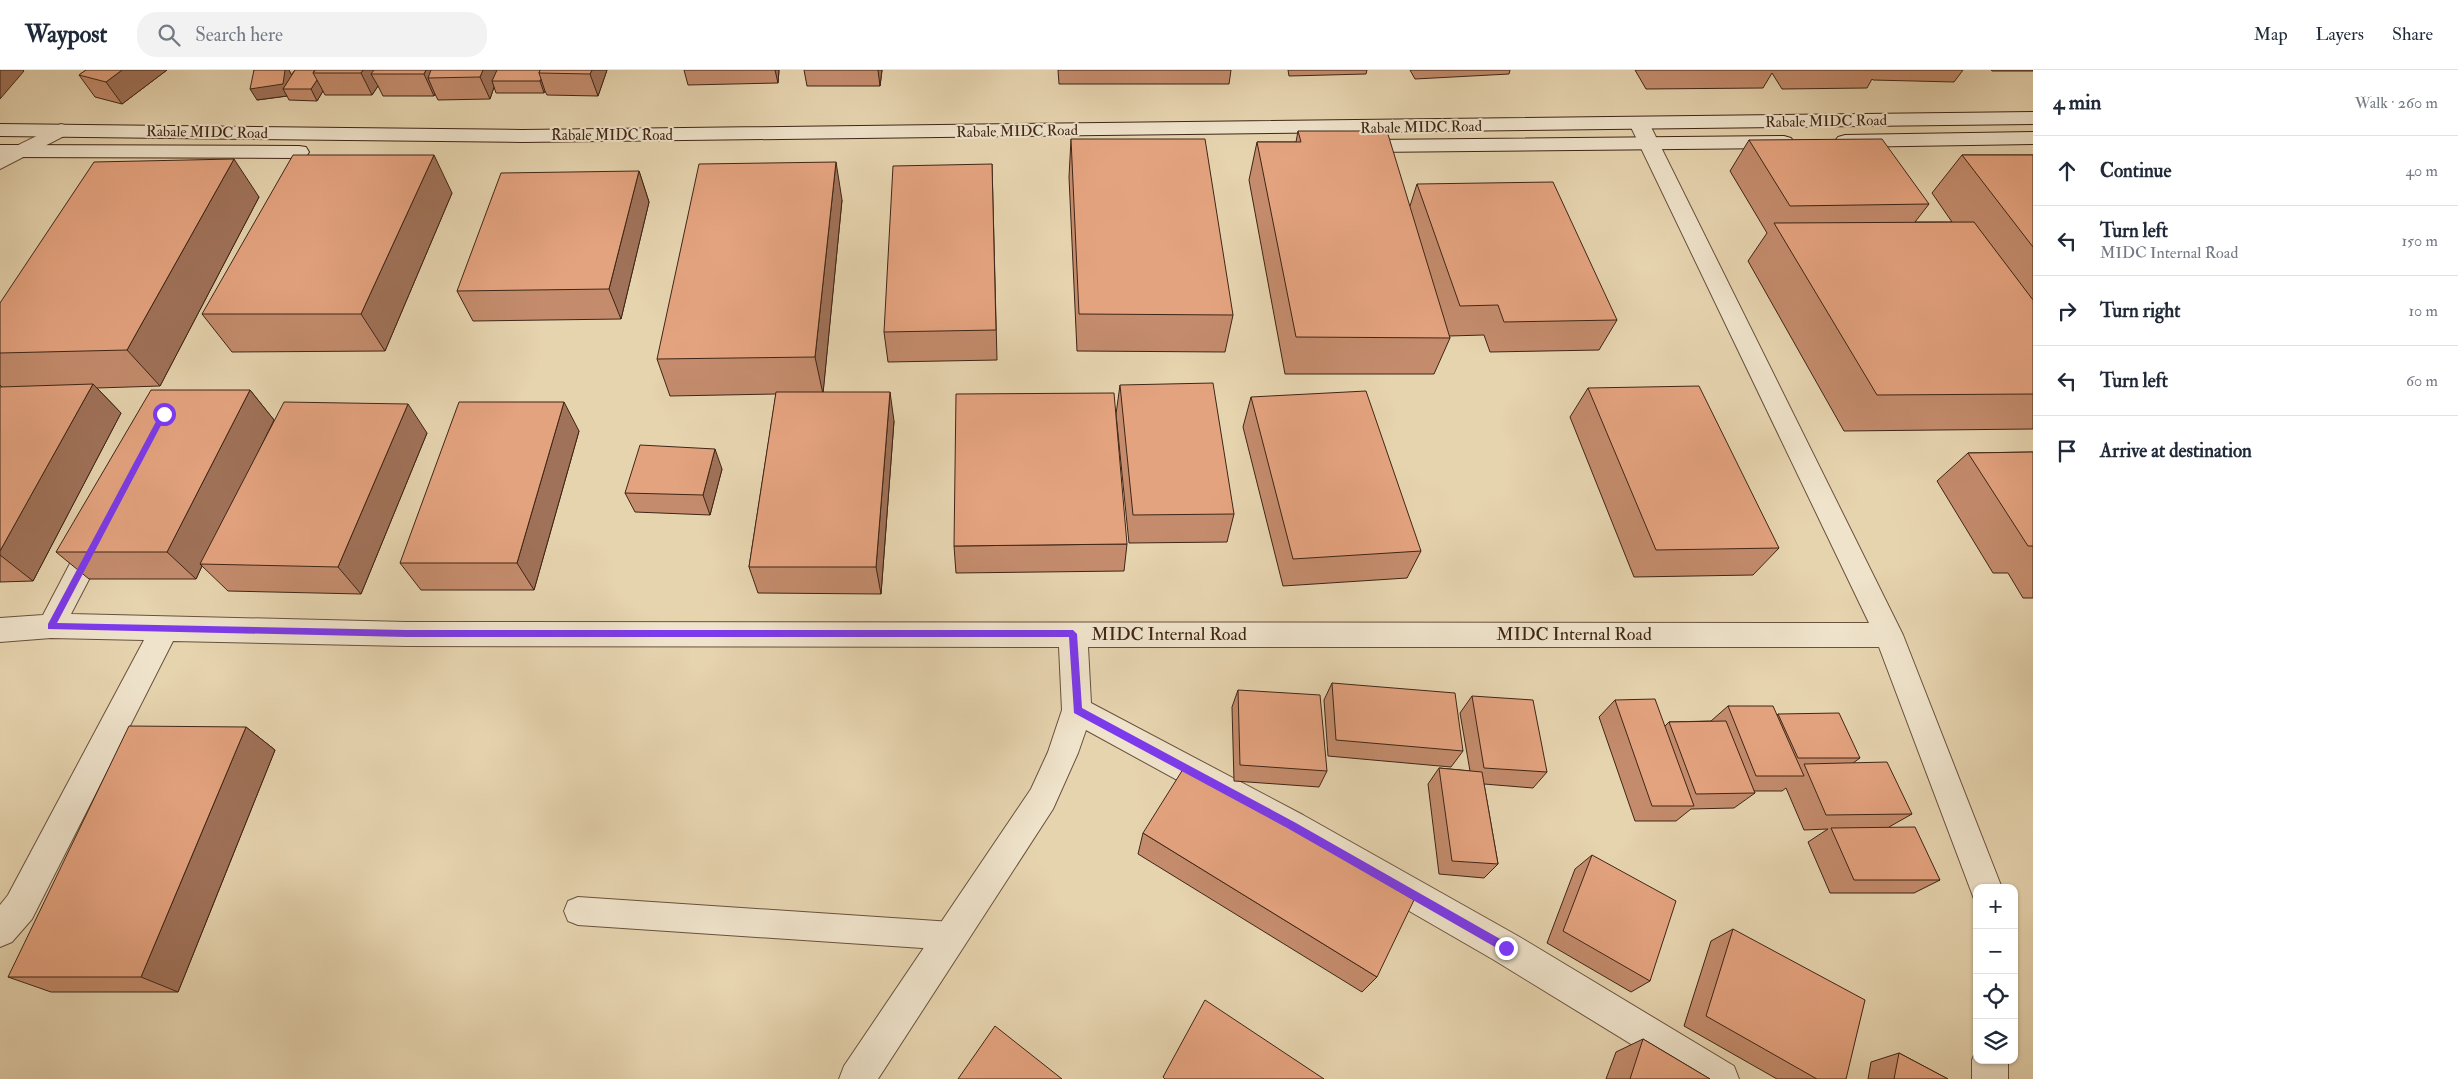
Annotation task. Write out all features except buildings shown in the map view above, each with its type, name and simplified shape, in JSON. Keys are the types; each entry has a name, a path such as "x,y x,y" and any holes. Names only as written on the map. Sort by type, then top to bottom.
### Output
{"street":[{"name":"Rabale MIDC Road","path":"0,151 338,152 782,142 1644,134 2033,118"},
{"name":"Rabale MIDC Road","path":"0,130 532,136 782,142"},
{"path":"0,163 61,130"},
{"path":"338,152 350,134"},
{"name":"Rabale MIDC Road","path":"1644,134 1816,142 2033,138"},
{"path":"1644,134 1889,635 1984,884"},
{"path":"51,626 110,516"},
{"name":"MIDC Internal Road","path":"0,630 51,626 406,634 1889,635"},
{"path":"0,930 20,907 165,628"},
{"path":"857,1079 1042,799 1063,753 1077,710 1073,634"},
{"path":"1077,710 1292,826 1506,948 1720,1079"},
{"path":"1990,1064 1990,1079"}],"lane":[{"path":"578,911 952,936"}],"route":[{"path":"164,414 51,626 406,634 1073,634 1077,710 1292,826 1506,948"}]}
